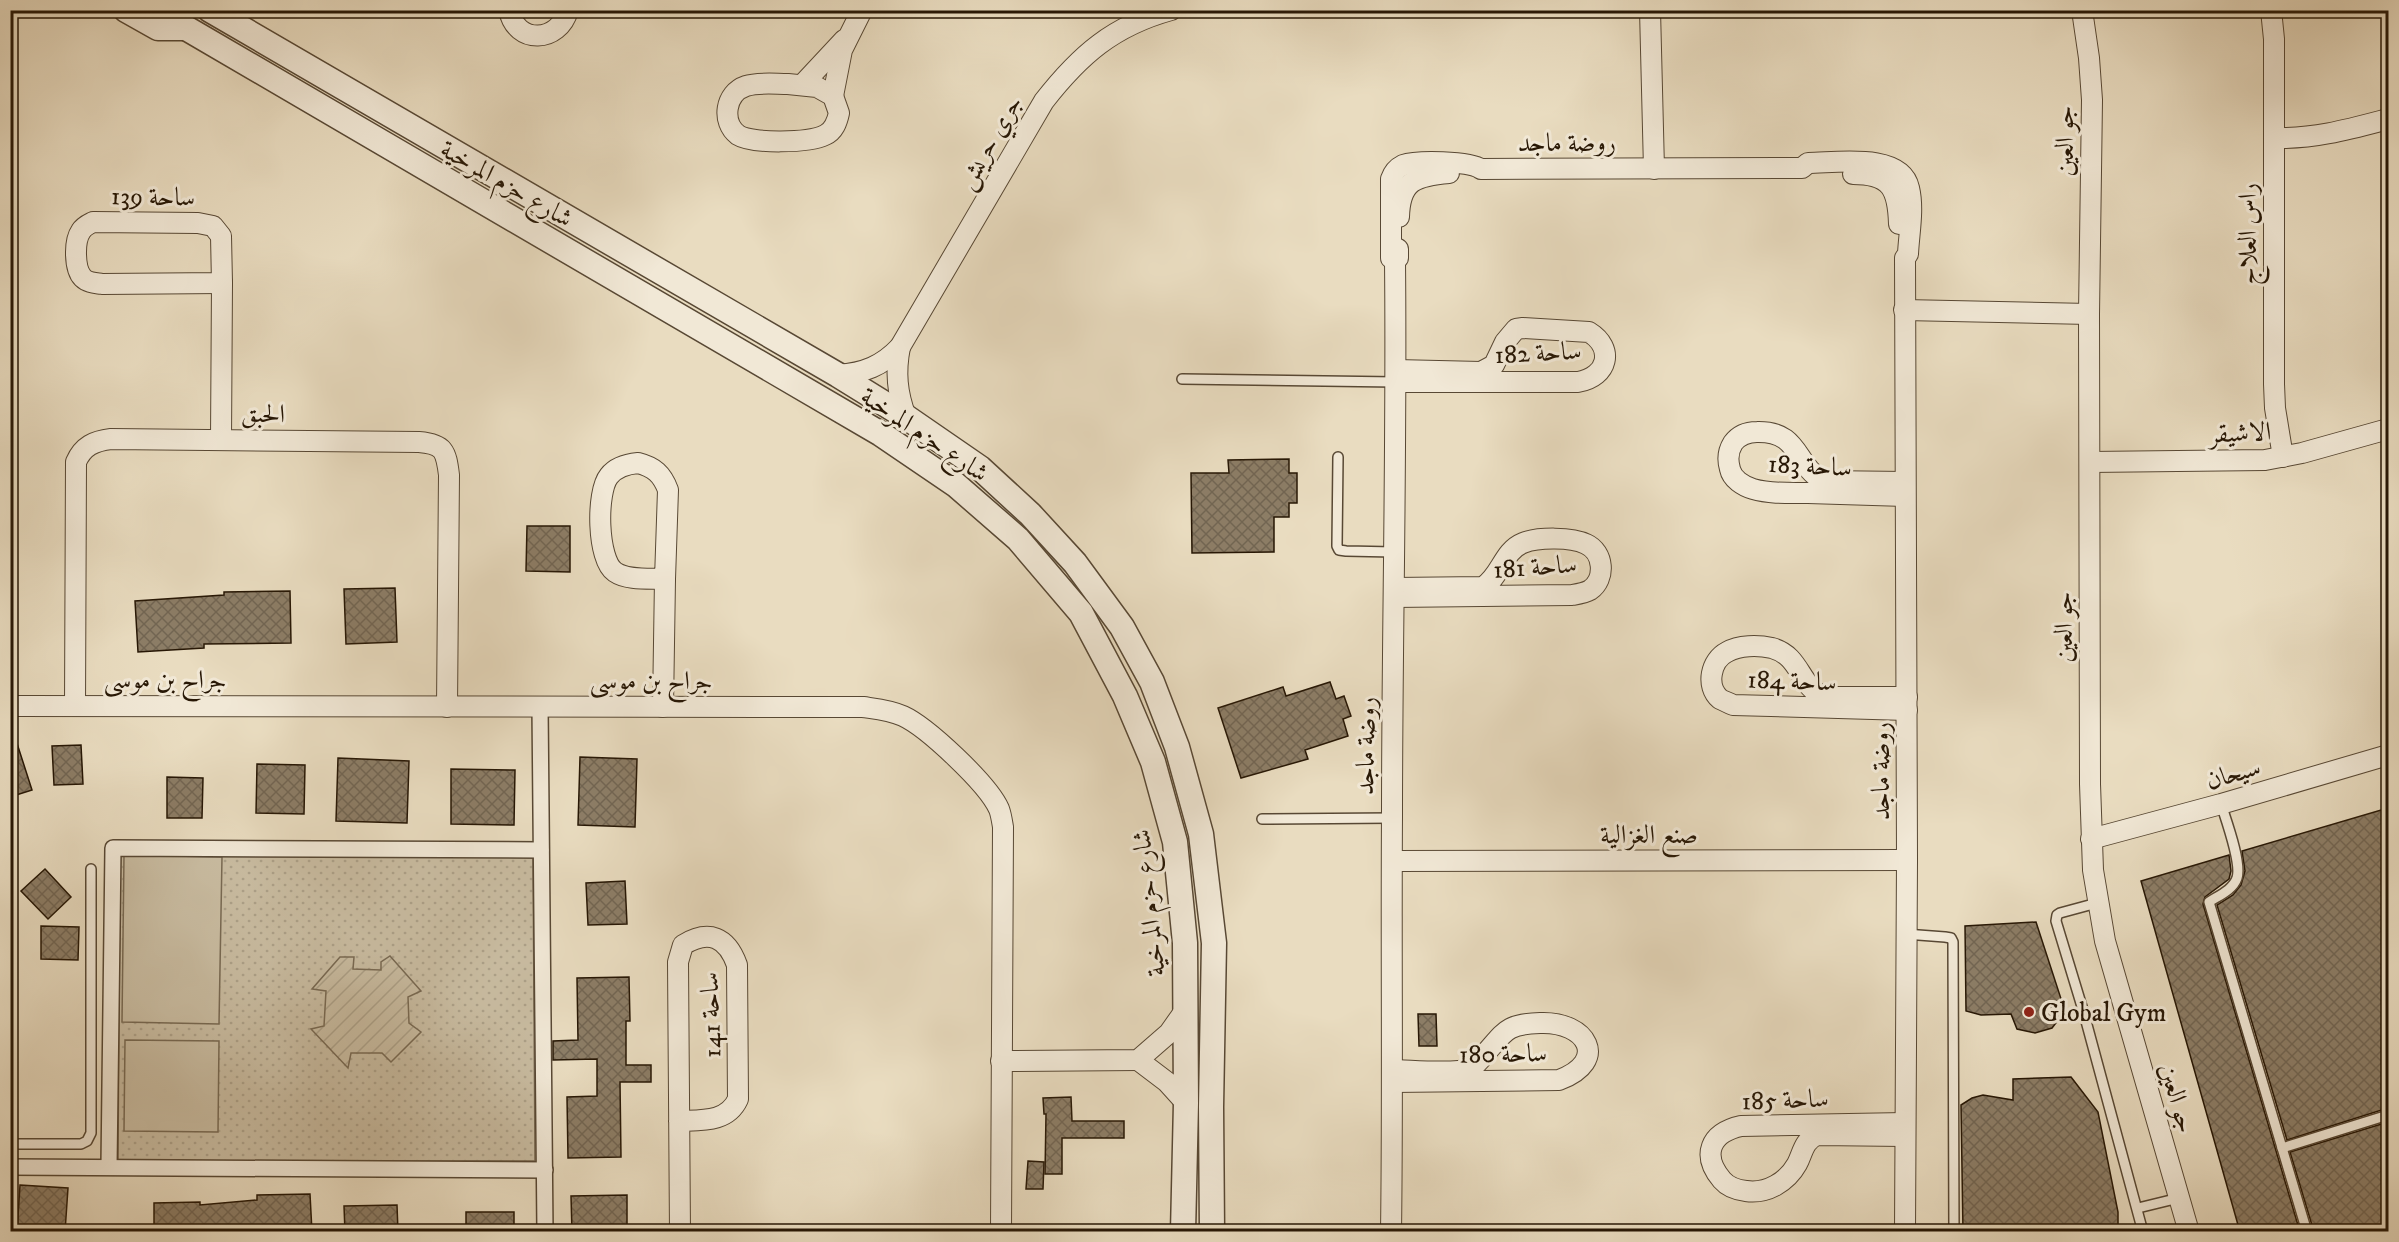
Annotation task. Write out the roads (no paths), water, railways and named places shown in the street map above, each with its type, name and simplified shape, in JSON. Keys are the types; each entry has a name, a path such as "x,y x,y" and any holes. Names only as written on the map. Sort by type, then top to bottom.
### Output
{"street":[{"path":"126,10 158,28 186,28"},
{"name":"شارع حزم المرخية","path":"160,10 186,28 881,434 956,485 1018,539 1081,613 1125,696 1153,762 1175,842 1185,943 1186,1102 1183,1232"},
{"name":"شارع حزم المرخية","path":"210,10 838,375 906,417 981,468 1030,514 1075,563 1122,627 1152,682 1177,747 1201,834 1214,943 1212,1232"},
{"path":"509,10 516,27 537,36 558,29 565,20 568,10"},
{"path":"832,96 837,65 848,36 862,10"},
{"name":"جري حريش","path":"838,375 856,374 874,368 889,359 900,347 1044,101 1068,70 1109,37 1149,16 1171,10"},
{"name":"روضة ماجد","path":"1650,10 1653,169"},
{"name":"جو العين","path":"2082,10 2092,100 2091,839 2097,903 2121,999 2189,1232"},
{"name":"راس العلاج","path":"2271,10 2274,39 2274,384 2275,408 2283,457"},
{"path":"802,85 848,36"},
{"path":"802,85 826,90 832,96 839,112 837,122 825,135 816,138 778,141 747,139 737,134 730,124 727,113 729,102 736,92 746,86 802,85"},
{"path":"2274,138 2302,139 2323,136 2388,118"},
{"name":"روضة ماجد","path":"1391,1232 1395,261 1398,258 1402,193 1407,185 1426,175 1477,172 1480,169 1802,168 1807,173 1863,174 1885,180 1893,189 1898,201 1901,254 1905,258 1907,703 1905,1232"},
{"name":"ساحة 139","path":"222,283 102,284 89,282 82,277 78,268 78,237 81,230 93,222 207,224 213,226 221,236 222,283 222,439"},
{"path":"1904,310 2090,314"},
{"name":"ساحة 182","path":"1523,328 1589,332 1602,344 1605,362 1601,370 1587,381 1522,383 1396,376 1481,372 1489,369 1499,356 1510,334 1523,328"},
{"name":"جري حريش","path":"900,347 897,382 906,417"},
{"path":"1499,356 1508,371 1522,383"},
{"name":"الاشيقر","path":"2090,462 2244,462 2283,457 2388,429"},
{"name":"ساحة 183","path":"1750,432 1775,433 1789,441 1813,474 1823,481 1905,489 1785,492 1751,489 1739,483 1731,474 1728,461 1729,448 1737,438 1750,432"},
{"name":"الحبق","path":"75,706 75,470 80,453 97,441 111,439 222,439 419,442 439,446 445,452 449,475 447,707"},
{"path":"1785,492 1797,477 1802,457"},
{"path":"663,707 668,490 658,472 638,463 627,464 608,476 603,486 601,529 603,552 608,564 615,572 627,577 665,579"},
{"name":"ساحة 181","path":"1535,540 1578,541 1588,544 1596,551 1600,560 1601,571 1592,589 1572,595 1394,592 1483,587 1491,582 1508,554 1515,548 1535,540"},
{"path":"1499,570 1510,586 1525,596"},
{"name":"ساحة 184","path":"1763,647 1783,652 1792,659 1817,694 1824,697 1907,703 1788,708 1733,705 1721,699 1714,691 1711,675 1715,663 1726,652 1739,648 1763,647"},
{"path":"1788,708 1799,686 1801,674"},
{"name":"جراح بن موسى","path":"10,706 863,707 904,716 920,727 979,783 999,809 1005,842 1001,1232"},
{"path":"540,706 545,1232"},
{"name":"سيحان","path":"2091,839 2388,755"},
{"path":"109,1166 113,848 542,850"},
{"name":"صنع الغزالية","path":"1392,861 1907,860"},
{"name":"ساحة 141","path":"679,1121 714,1119 725,1115 734,1107 738,1099 737,965 732,950 723,940 709,937 694,938 683,945 678,962 679,1121 680,1232"},
{"path":"1138,1060 1169,1033 1186,1009"},
{"name":"ساحة 180","path":"1541,1022 1570,1026 1584,1038 1587,1050 1586,1059 1580,1069 1559,1080 1393,1076 1463,1071 1476,1064 1503,1031 1513,1026 1541,1022"},
{"path":"1489,1050 1498,1066 1512,1080"},
{"path":"1001,1061 1138,1060 1167,1082 1186,1102"},
{"path":"1784,1125 1794,1138 1800,1156"},
{"name":"ساحة 185","path":"1741,1126 1905,1129 1817,1135 1806,1143 1788,1176 1778,1185 1753,1192 1738,1190 1724,1183 1714,1170 1710,1157 1715,1140 1722,1132 1741,1126"},
{"path":"10,1167 544,1170"}],"lane":[{"path":"1182,379 1396,376"},
{"path":"1338,457 1337,546 1346,551 1394,552"},
{"path":"2221,804 2238,866 2237,878 2230,889 2209,902 2307,1232"},
{"path":"1262,819 1392,818"},
{"path":"10,1144 81,1144 87,1141 91,1133 91,869"},
{"path":"2097,903 2060,913 2056,921 2143,1232"},
{"path":"1905,934 1945,937 1951,938 1953,942 1954,1232"},
{"path":"2282,1148 2388,1115"},
{"path":"2138,1208 2179,1198"}],"place":[{"name":"Global Gym","path":"2029,1012"}]}
